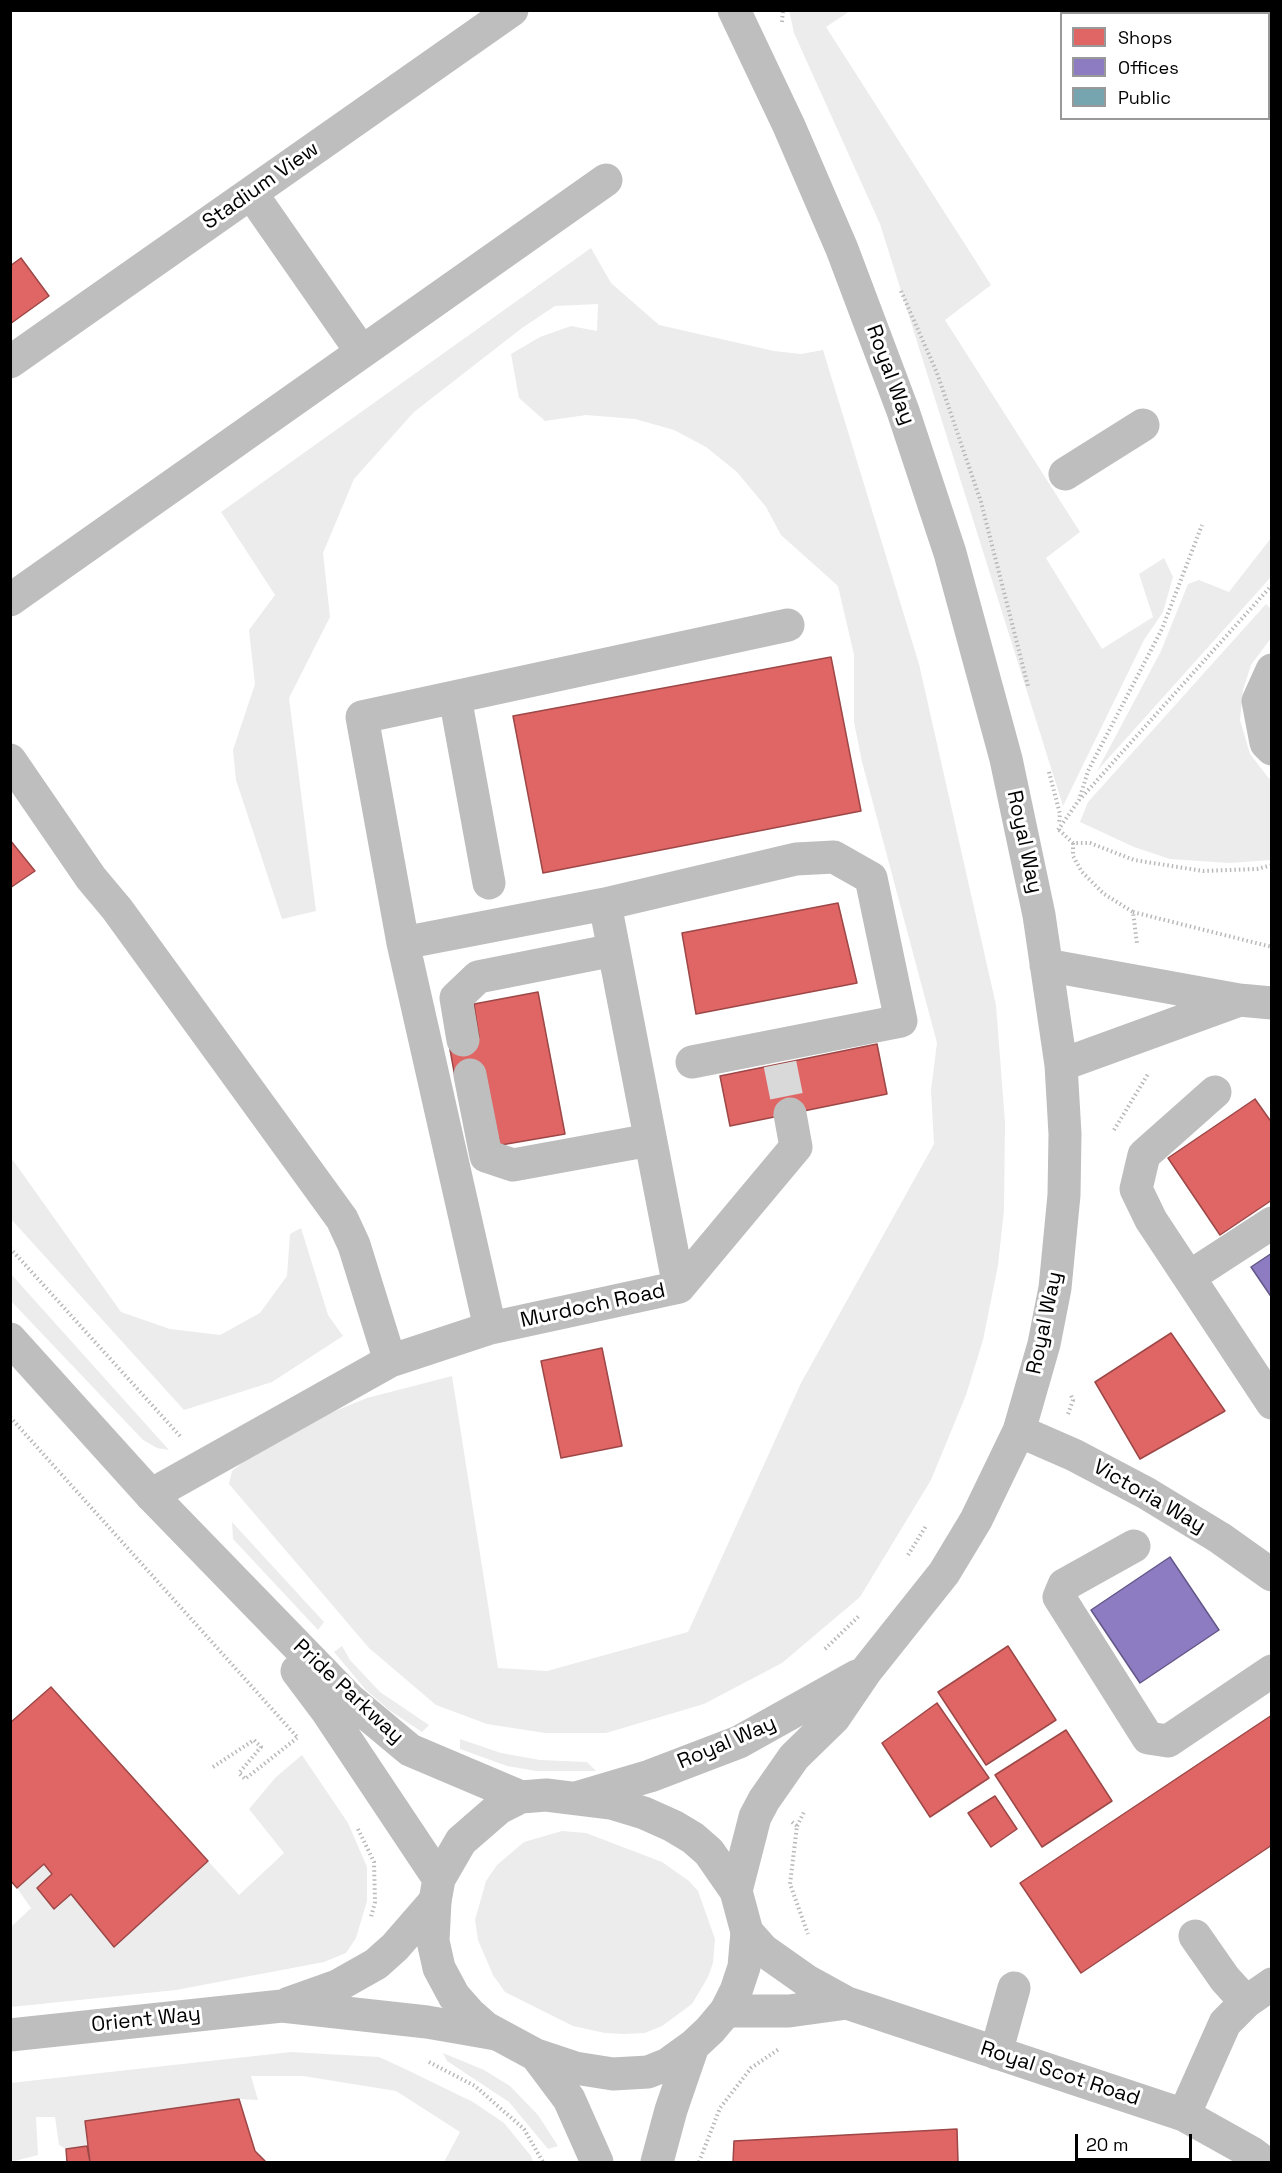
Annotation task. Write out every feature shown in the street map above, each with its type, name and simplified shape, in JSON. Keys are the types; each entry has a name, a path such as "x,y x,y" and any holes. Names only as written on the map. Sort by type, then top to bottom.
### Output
{"street":[{"name":"Stadium View","path":"10,362 512,10"},
{"name":"Royal Way","path":"734,10 789,126 842,249 903,411 950,553 1006,759 1039,915 1060,1065 1065,1172 1057,1274 1049,1323 1019,1431 976,1520 944,1573 866,1671 834,1718 794,1757 764,1800 755,1816 735,1891"},
{"path":"10,600 606,180"},
{"path":"251,193 361,351"},
{"path":"1065,474 1143,424"},
{"path":"490,1328 403,943 362,717 788,625"},
{"path":"1272,670 1258,701 1266,743 1272,750"},
{"path":"455,697 489,883"},
{"path":"10,760 91,878 124,918 342,1219 354,1245 390,1361"},
{"path":"403,943 605,904 796,859 834,857 871,878 901,1021 864,1029 778,1055 692,1062"},
{"path":"605,904 679,1287"},
{"path":"463,1040 456,998 478,977 614,950"},
{"path":"1046,965 1239,1000 1272,1003"},
{"path":"1060,1065 1239,1000"},
{"path":"470,1075 486,1156 513,1165 650,1140"},
{"path":"1215,1092 1144,1155 1137,1189 1151,1220 1268,1390"},
{"name":"Murdoch Road","path":"151,1495 206,1461 390,1361 490,1328 679,1287 796,1147 792,1124"},
{"path":"1189,1277 1272,1223"},
{"name":"Pride Parkway","path":"10,1339 151,1495 350,1700 411,1750 521,1797"},
{"name":"Victoria Way","path":"1019,1431 1074,1455 1146,1493 1220,1538 1272,1575"},
{"path":"1134,1546 1064,1585 1059,1597 1148,1738 1168,1741 1272,1671"},
{"name":"Pride Parkway","path":"203,1548 327,1711 437,1890"},
{"name":"Royal Way","path":"579,1797 650,1776 739,1742 802,1709 866,1671"},
{"path":"437,1890 433,1941 439,1968 454,1996 469,2013 496,2034 536,2055 575,2068 613,2074 648,2072 668,2064 693,2046 726,2012 744,1967 747,1932 735,1891 721,1866 693,1838 644,1813 579,1797 521,1797"},
{"name":"Orient Way","path":"282,2006 337,1986 376,1964 395,1947 437,1890 461,1841 499,1808 521,1797"},
{"name":"Royal Scot Road","path":"747,1932 763,1950 807,1981 848,2003 1184,2115 1252,2153 1264,2163"},
{"path":"1184,2115 1226,2023 1259,1993 1225,1979 1195,1936"},
{"path":"996,2053 1014,1988"},
{"name":"Royal Scot Road","path":"726,2012 789,2012 848,2003"},
{"name":"Orient Way","path":"10,2035 282,2006 427,2022 496,2034"},
{"path":"657,2163 671,2110 693,2046"},
{"path":"536,2055 569,2099 597,2163"}],"path":[{"path":"1079,800 1088,771 1162,629 1202,525"},
{"path":"1272,585 1079,800 1059,830 1073,843 1090,843 1134,860 1203,871 1257,869 1272,865"},
{"path":"1133,912 1272,947"},
{"path":"10,1248 206,1461"},
{"path":"10,1417 304,1747"},
{"path":"213,1767 254,1740 261,1747 239,1773 245,1779 297,1738"},
{"path":"356,1823 374,1862 375,1902 364,1941 376,1964"},
{"path":"424,2059 475,2086 524,2128 543,2163"}],"shaded area":[{"path":"789,10 850,11 826,27 991,285 945,320 1080,532 1046,558 1102,649 1153,617 1139,574 1164,558 1173,577 1163,612 1144,640 1063,806 880,224 794,33"},
{"path":"591,248 611,283 659,325 774,351 801,354 823,350 919,664 996,1005 1005,1123 1004,1210 998,1265 983,1340 966,1395 931,1480 860,1597 782,1663 704,1704 606,1733 545,1733 487,1724 436,1705 369,1648 229,1484 232,1471 261,1448 308,1422 367,1398 452,1376 498,1668 547,1671 688,1632 801,1383 934,1144 931,1090 937,1043 862,762 854,722 854,655 838,586 781,535 766,507 737,472 706,447 674,430 635,419 586,415 545,421 519,398 511,354 540,337 571,326 597,331 598,304 555,306 522,328 414,412 354,479 323,553 330,617 289,698 316,911 282,919 236,780 233,750 255,684 249,630 275,595 221,512"},
{"path":"1271,538 1271,577 1097,771 1161,651 1188,584 1199,580 1229,592"},
{"path":"1266,604 1271,609 1271,638 1251,665 1243,690 1240,720 1250,754 1271,781 1271,860 1229,863 1170,859 1134,847 1080,822 1088,802"},
{"path":"10,1156 121,1312 170,1329 220,1335 260,1313 287,1276 290,1234 301,1228 328,1315 343,1336 272,1382 184,1410 11,1219"},
{"path":"11,1274 169,1450 157,1448 143,1440 11,1301"},
{"path":"232,1522 324,1622 318,1630 233,1539"},
{"path":"342,1646 350,1660 380,1692 429,1725 422,1732 389,1710 366,1690 334,1652"},
{"path":"460,1739 501,1753 540,1760 587,1762 596,1771 536,1771 507,1766 460,1749"},
{"path":"302,1755 348,1823 367,1867 367,1901 356,1938 346,1953 324,1962 176,1990 11,2007 11,1927 31,1908 17,1888 44,1864 52,1874 37,1889 54,1908 71,1894 114,1946 208,1861 239,1895 284,1853 249,1809 276,1777"},
{"path":"562,1831 586,1833 662,1862 689,1881 698,1891 715,1939 713,1963 708,1977 692,2004 662,2026 645,2033 625,2034 605,2033 573,2026 505,1992 493,1975 478,1940 475,1920 486,1881 497,1865 524,1842"},
{"path":"291,2052 379,2057 473,2102 504,2123 531,2156 533,2162 444,2162 460,2132 396,2091 303,2076 251,2076 258,2100 239,2099 85,2121 87,2146 66,2149 59,2145 55,2117 36,2117 38,2155 11,2162 10,2083"},
{"path":"443,2053 484,2070 510,2086 538,2115 558,2146 548,2149 509,2102 447,2061"}],"building: Shops":[{"path":"21,258 49,296 10,324 10,266"},
{"path":"831,657 861,811 543,873 513,716"},
{"path":"10,840 35,871 10,888"},
{"path":"838,903 857,983 696,1014 682,933"},
{"path":"538,992 565,1134 495,1146 455,1077 449,1044 479,1037 474,1004"},
{"path":"877,1044 887,1094 730,1126 720,1076"},
{"path":"1255,1099 1272,1123 1272,1200 1220,1235 1168,1158"},
{"path":"1171,1333 1225,1411 1140,1459 1095,1382"},
{"path":"602,1348 622,1446 561,1458 541,1361"},
{"path":"1008,1646 1056,1720 986,1765 938,1692"},
{"path":"51,1687 208,1861 114,1947 71,1894 54,1909 37,1888 52,1874 44,1864 17,1888 10,1880 10,1723"},
{"path":"937,1703 989,1778 930,1817 882,1743"},
{"path":"1272,1715 1272,1845 1081,1973 1020,1883"},
{"path":"1066,1730 1112,1801 1042,1847 995,1775"},
{"path":"995,1796 1017,1829 991,1847 968,1813"},
{"path":"239,2099 255,2151 266,2162 90,2162 85,2121"},
{"path":"957,2129 958,2162 733,2162 734,2141"},
{"path":"87,2146 90,2162 67,2162 66,2149"}],"building: Offices":[{"path":"1272,1253 1272,1298 1251,1267"},
{"path":"1170,1557 1219,1630 1140,1683 1091,1610"}],"building: Public":[{"path":"1240,10 1272,10 1272,59 1270,56 1270,12 1241,12"}],"tunnel":[{"path":"780,1064 790,1114"}]}
